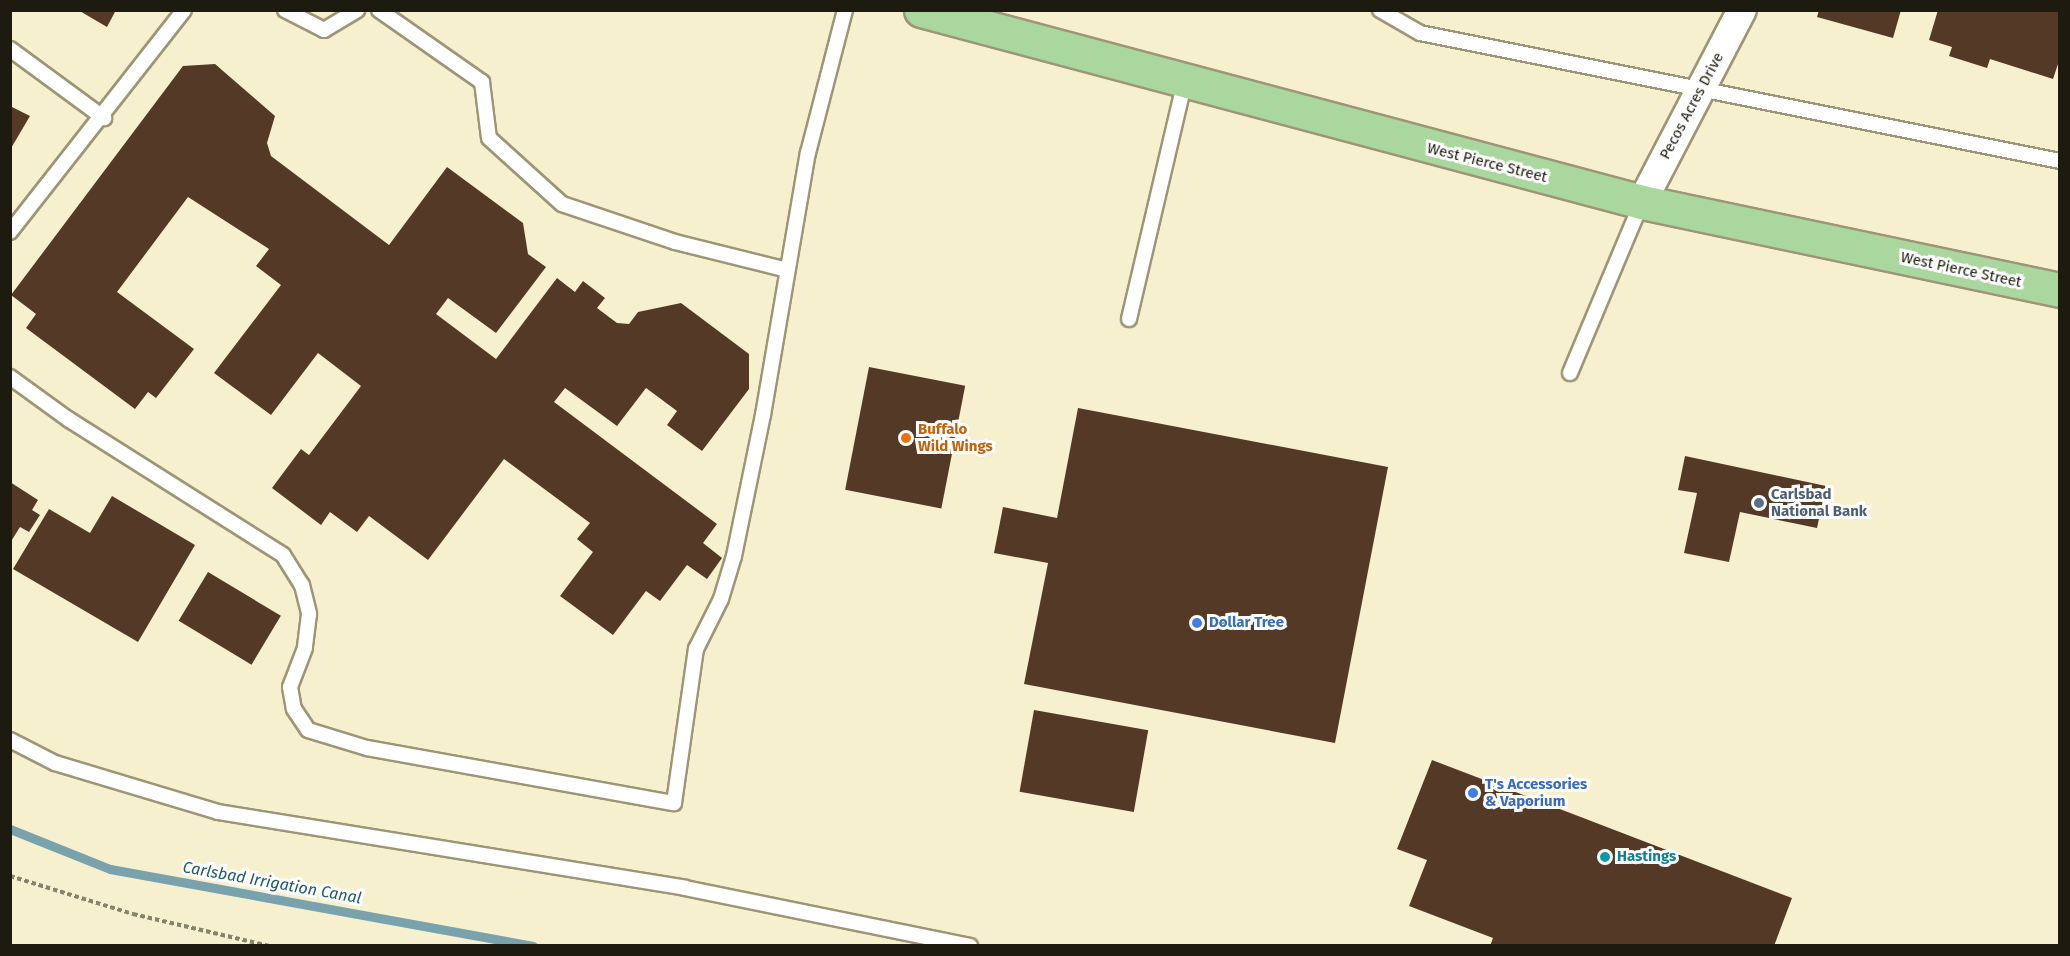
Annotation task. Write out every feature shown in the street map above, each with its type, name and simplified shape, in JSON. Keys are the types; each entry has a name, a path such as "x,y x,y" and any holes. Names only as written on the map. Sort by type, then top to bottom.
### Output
{"highway":[{"name":"West Pierce Street","path":"921,10 1184,84 1642,202 2060,290"}],"street":[{"name":"Pecos Acres Drive","path":"1642,202 1742,10"}],"lane":[{"path":"10,232 104,118 184,10"},
{"path":"285,10 324,30 357,10"},
{"path":"379,10 482,82 489,138 562,204 675,242 787,270"},
{"path":"13,384 283,555 302,585 309,614 305,648 290,687 294,709 308,730 367,748 674,803 696,649 720,599 734,556 808,153 845,10"},
{"path":"1380,10 1420,33 2060,160"},
{"path":"10,49 104,118"},
{"path":"1129,319 1184,84"},
{"path":"1570,373 1642,202"},
{"path":"10,740 55,763 218,812 685,888 970,945"}],"path":[{"path":"10,876 133,914 269,945"}],"building":[{"path":"78,10 116,10 107,27"},
{"path":"1819,10 1901,10 1893,38 1817,17"},
{"path":"1938,10 2060,11 2060,58 2053,79 1990,59 1987,68 1949,56 1952,47 1929,40"},
{"path":"215,64 275,116 267,143 271,156 389,245 447,167 523,223 528,254 546,267 496,333 448,298 436,314 496,359 557,278 575,292 583,281 605,298 597,308 617,323 629,324 638,312 681,303 749,354 749,389 702,451 667,425 677,411 646,388 617,426 565,388 554,402 717,524 703,543 722,558 707,579 687,565 660,601 646,591 613,635 560,596 593,552 577,539 590,523 504,459 428,560 369,516 357,532 330,512 321,525 272,488 301,449 309,455 361,386 318,353 271,415 214,373 281,285 256,266 269,249 188,197 117,292 194,349 156,398 148,392 135,409 26,328 36,314 11,295 183,66"},
{"path":"10,106 30,116 10,150"},
{"name":"Buffalo Wild Wings","path":"869,367 965,386 941,508 845,490"},
{"name":"Dollar Tree","path":"1078,408 1388,467 1335,743 1024,684 1048,563 994,553 1003,507 1057,518"},
{"name":"Carlsbad National Bank","path":"1685,456 1826,486 1817,528 1740,512 1729,562 1684,553 1697,493 1678,490"},
{"path":"10,482 38,500 32,510 40,515 29,532 20,527 10,543"},
{"path":"112,496 195,545 138,642 13,569 49,509 90,533"},
{"path":"208,572 281,616 252,665 179,621"},
{"path":"1034,710 1148,730 1134,812 1020,792"},
{"path":"1432,760 1792,898 1774,946 1490,946 1493,938 1409,906 1427,860 1397,849"}],"waterway":[{"name":"Carlsbad Irrigation Canal","path":"10,829 110,869 533,946"}],"place":[{"name":"Buffalo Wild Wings","path":"906,438"},
{"name":"Carlsbad National Bank","path":"1759,503"},
{"name":"Dollar Tree","path":"1197,623"},
{"name":"T's Accessories & Vaporium","path":"1473,793"},
{"name":"Hastings","path":"1605,857"}]}
